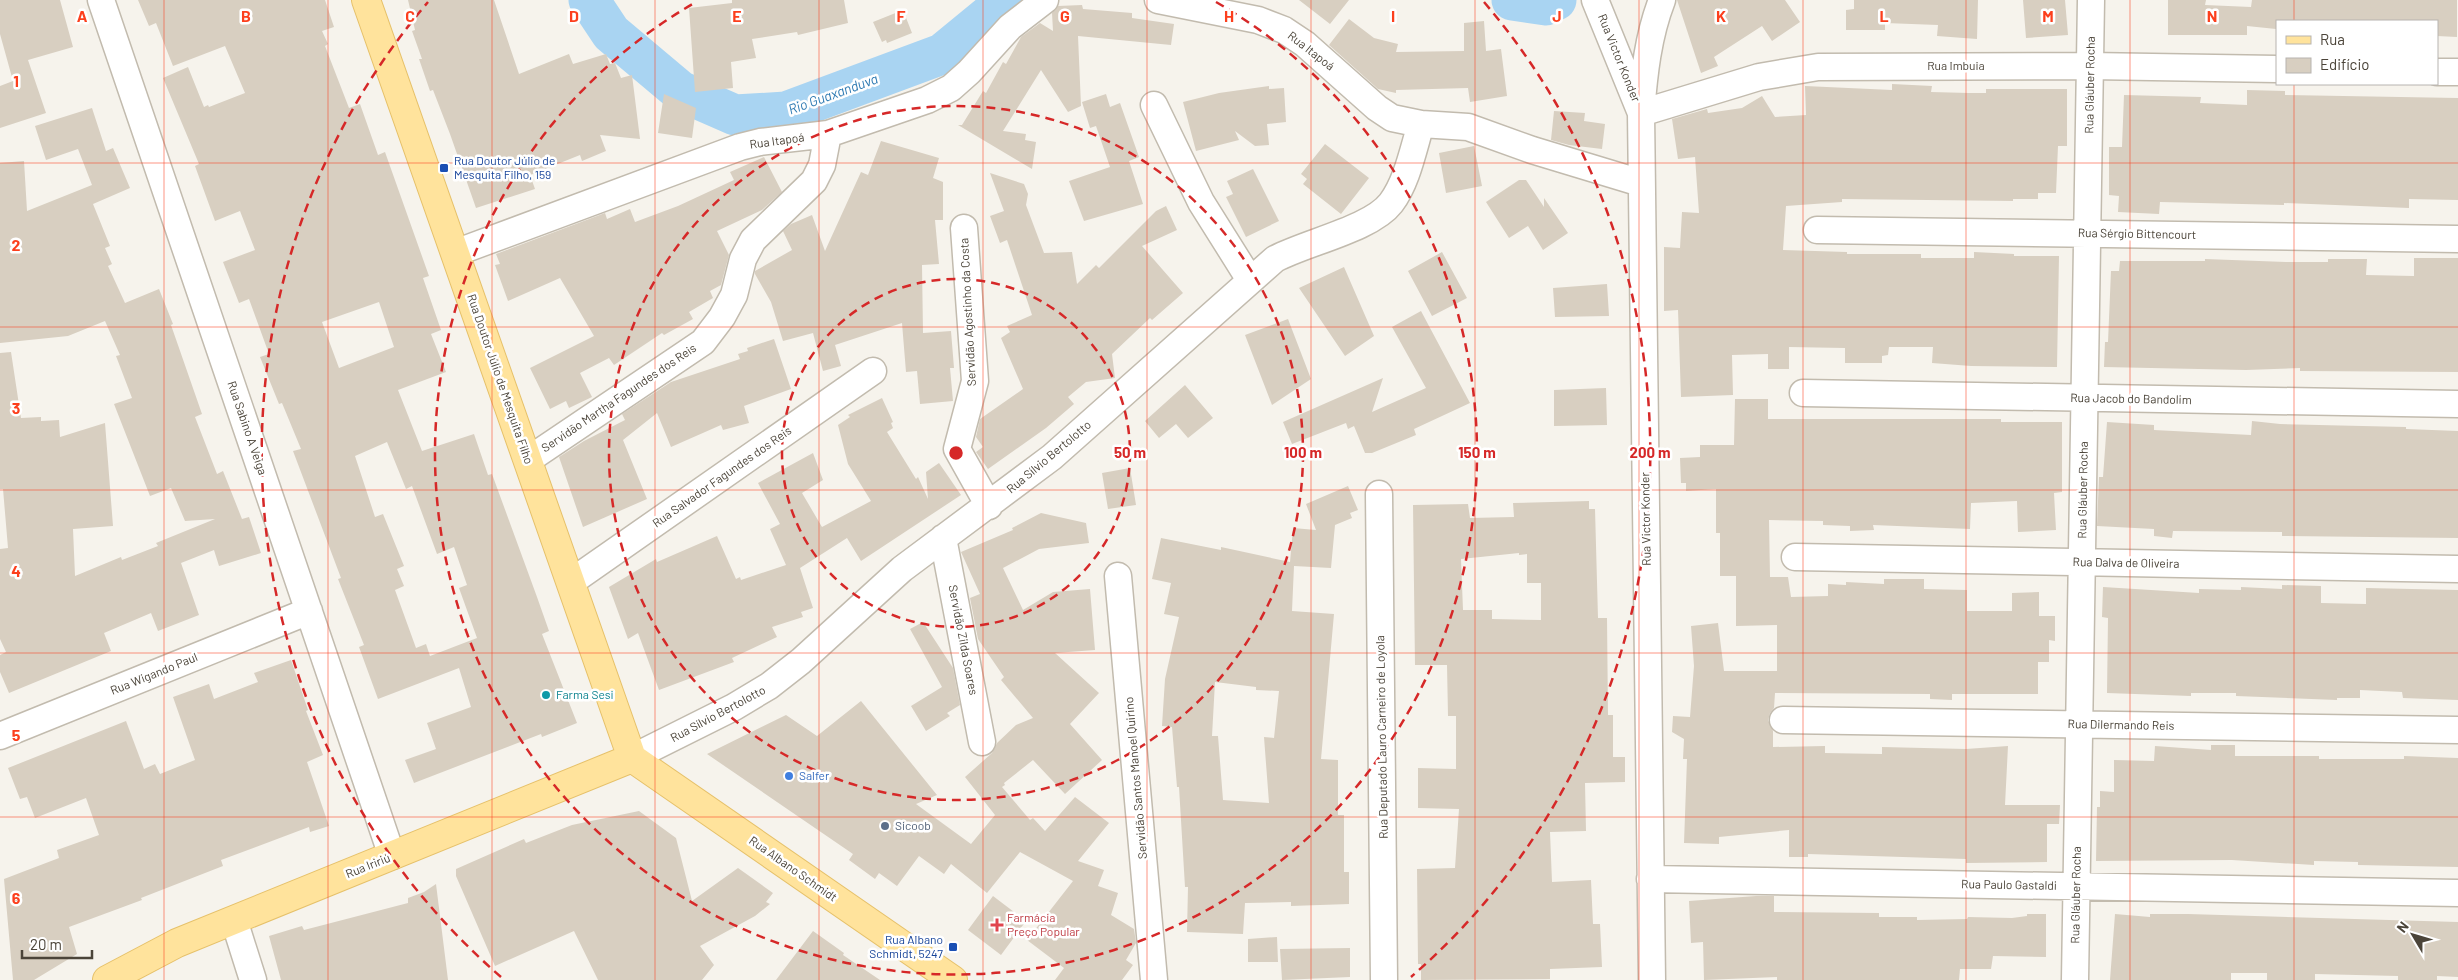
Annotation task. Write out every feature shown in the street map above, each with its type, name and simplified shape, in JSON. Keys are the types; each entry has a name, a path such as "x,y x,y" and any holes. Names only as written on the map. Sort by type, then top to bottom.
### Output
{"main road":[{"name":"Rua Doutor Júlio de Mesquita Filho","path":"366,0 632,758"},
{"name":"Rua Iririú","path":"107,980 177,943 632,758"},
{"name":"Rua Albano Schmidt","path":"632,758 944,978"}],"street":[{"name":"Rua Sabino A Veiga","path":"101,0 392,856"},
{"name":"Rua Itapoá","path":"455,253 740,147 760,142 828,134 897,112 951,88 969,72 1010,27 1045,0"},
{"name":"Rua Itapoá","path":"1158,0 1258,20 1284,30 1328,63 1377,108 1392,118 1421,124 1468,127 1532,150 1641,183"},
{"path":"1641,113 1645,67 1662,0"},
{"name":"Rua Gláuber Rocha","path":"2075,980 2091,0"},
{"name":"Rua Victor Konder","path":"1596,3 1641,113 1652,980"},
{"name":"Rua Imbuia","path":"1641,113 1759,77 1818,67 2090,66 2276,69"},
{"path":"2438,72 2458,72"},
{"path":"1154,105 1201,202 1250,280"},
{"name":"Rua Sílvio Bertolotto","path":"632,758 734,707 769,686 801,661 902,569 989,506 1070,441 1275,259 1296,248 1356,227 1379,216 1392,202 1402,184 1421,124"},
{"name":"Servidão Martha Fagundes dos Reis","path":"528,460 703,342 722,317 734,295 743,259 753,240 814,181 822,165 828,134"},
{"name":"Servidão Agostinho da Costa","path":"964,228 975,381 957,449 989,506"},
{"name":"Rua Sérgio Bittencourt","path":"1817,230 2458,239"},
{"name":"Rua Salvador Fagundes dos Reis","path":"571,582 874,372"},
{"name":"Rua Jacob do Bandolim","path":"1803,393 2458,404"},
{"name":"Rua Deputado Lauro Carneiro de Loyola","path":"1379,494 1384,980"},
{"name":"Servidão Zilda Soares","path":"943,538 982,742"},
{"name":"Rua Dalva de Oliveira","path":"1795,558 2458,569"},
{"name":"Servidão Santos Manoel Quirino","path":"1118,576 1154,980"},
{"name":"Rua Wigando Paul","path":"0,736 309,611"},
{"name":"Rua Dilermando Reis","path":"1783,720 2458,730"},
{"name":"Rua Paulo Gastaldi","path":"1650,879 2458,893"},
{"path":"234,920 253,980"}],"building":[{"path":"0,0 60,0 73,47 28,60 46,113 0,128 0,86 13,81 0,34"},
{"path":"138,0 325,0 334,27 322,31 328,44 325,46 349,108 360,104 378,155 385,152 429,276 423,278 441,330 431,334 446,372 398,390 422,451 474,434 488,475 492,474 537,597 549,631 542,634 577,723 542,737 541,734 414,783 405,760 436,749 427,723 471,707 459,668 378,699 359,647 364,645 338,579 341,578 293,451 301,449 282,403 279,404 260,357 269,354 249,299 239,303 223,262 255,250 240,211 215,221 195,166 199,164 163,78 188,67 204,107 208,105 209,107 245,93 225,46 173,66 156,23 149,26","holes":["379,302 394,347 339,368 322,322","387,442 406,489 412,486 437,554 454,547 467,585 459,588 477,638 430,656 426,644 416,648 395,590 404,586 397,569 404,566 383,514 375,517 355,456"]},
{"path":"408,0 494,0 519,74 569,54 573,64 606,54 610,64 615,63 621,78 632,75 640,139 600,135 606,151 582,161 580,155 530,175 535,189 476,208 450,134 433,90 430,91 419,59 422,59 412,31 415,30"},
{"path":"732,0 844,0 848,23 798,35 797,32 752,39 756,58 731,62 733,88 695,92 689,8 732,3"},
{"path":"1299,0 1349,0 1330,24"},
{"path":"1677,0 1785,0 1800,22 1772,41 1762,26 1714,57 1718,66 1701,73"},
{"path":"1854,0 1978,0 1977,39 1937,36 1938,25 1885,23 1885,30 1846,30 1846,10 1854,9"},
{"path":"2023,0 2065,0 2068,35 2026,38"},
{"path":"2168,0 2206,0 2205,5 2251,7 2252,0 2457,0 2457,37 2438,36 2438,20 2276,20 2276,29 2247,26 2247,35 2168,35"},
{"path":"1082,5 1083,9 1132,13 1132,18 1174,24 1171,45 1078,36 1081,106 1068,112 1041,70 1003,131 1026,134 1025,140 1036,142 1032,169 958,125 962,125 983,91 986,93 1003,62 1006,64 1021,37 1040,23 1053,31 1052,13 1058,6"},
{"path":"903,10 912,33 887,43 886,40 882,42 873,22"},
{"path":"1349,19 1374,38 1398,44 1396,52 1464,51 1464,23 1484,21 1486,51 1501,49 1507,96 1470,102 1468,88 1396,90 1396,93 1378,89 1329,45"},
{"path":"1892,84 1932,86 1931,92 1986,93 1986,89 2067,89 2067,146 2058,146 2056,193 2038,193 2038,199 2013,199 2013,201 1842,199 1842,202 1786,206 1783,250 1847,252 1847,254 1921,254 1921,258 1974,258 1974,252 2014,254 2014,256 2059,256 2057,367 1971,366 1932,363 1933,347 1889,347 1888,355 1882,356 1882,363 1845,363 1845,348 1789,347 1789,369 1768,369 1768,354 1732,355 1733,395 1681,397 1678,310 1664,311 1664,247 1680,248 1682,212 1699,213 1695,157 1678,159 1672,119 1707,109 1708,113 1742,108 1762,96 1775,117 1806,115 1805,86 1892,90"},
{"path":"1269,86 1269,89 1284,88 1286,122 1267,124 1269,145 1255,146 1235,131 1239,140 1196,151 1183,102 1219,93"},
{"path":"2247,90 2285,91 2285,95 2458,98 2458,200 2409,199 2409,208 2284,203 2284,205 2160,202 2159,214 2118,212 2119,196 2109,195 2109,147 2122,147 2124,95 2201,97 2200,103 2247,105"},
{"path":"664,94 696,108 692,138 658,133"},
{"path":"1106,94 1110,107 1120,103 1139,157 1129,161 1143,204 1084,221 1069,181 1110,167 1096,126 1090,128 1082,102"},
{"path":"92,108 106,151 113,148 130,188 93,204 110,246 105,248 112,264 108,266 125,303 159,289 173,324 171,325 202,414 195,417 217,474 223,471 242,519 249,517 261,553 219,566 214,550 181,563 199,615 158,631 151,613 104,633 111,651 9,693 0,672 0,655 6,652 0,639 0,549 8,548 3,489 0,489 0,353 11,352 21,418 41,417 41,421 59,420 60,437 105,423 113,526 73,529 75,576 121,557 122,560 158,546 156,543 215,519 185,521 171,488 150,496 114,404 132,398 116,356 120,355 105,321 68,336 0,343 0,163 24,161 27,211 92,185 78,149 46,160 35,126"},
{"path":"1554,111 1585,113 1584,121 1605,124 1602,149 1569,145 1551,140"},
{"path":"881,141 939,158 933,178 943,182 943,220 935,220 939,264 922,265 923,333 951,331 954,368 950,368 953,401 920,404 917,371 906,372 902,323 835,345 841,366 823,371 813,333 783,341 771,302 755,274 755,271 792,250 783,231 791,224 812,215 825,251 861,172 868,175"},
{"path":"1325,144 1369,178 1341,214 1303,184 1307,179 1301,174"},
{"path":"1474,146 1482,186 1446,193 1439,153"},
{"path":"764,157 782,192 762,210 717,231 729,255 721,285 710,291 713,298 689,312 693,319 664,335 662,333 614,365 609,358 580,373 592,397 569,408 566,401 550,409 530,368 594,336 560,278 508,301 495,265 500,264 496,254 605,213 607,219 630,209 635,222 678,206 734,180 730,172"},
{"path":"1253,169 1279,221 1246,237 1226,197 1233,194 1227,181"},
{"path":"990,173 1024,184 1028,194 1026,205 1044,253 1072,252 1077,284 1096,265 1099,268 1156,211 1166,206 1177,230 1142,246 1183,293 1152,320 1150,318 1112,354 1115,378 1086,382 1068,397 1074,404 1046,428 988,469 976,452 983,447 976,437 980,419 1023,389 1001,338 1010,332 1007,326 1032,315 1007,240 1000,243 990,216 1004,211"},
{"path":"1519,180 1526,180 1544,207 1544,198 1568,233 1543,250 1528,226 1509,238 1486,202"},
{"path":"1442,252 1467,298 1432,316 1408,271"},
{"path":"2414,258 2458,258 2458,372 2300,371 2300,368 2246,370 2104,367 2105,342 2108,342 2111,271 2119,271 2120,261 2205,261 2205,259 2328,262 2328,259 2367,259 2366,275 2414,276"},
{"path":"1344,267 1374,336 1345,356 1299,288"},
{"path":"1607,284 1609,316 1555,317 1553,288"},
{"path":"1421,311 1470,403 1414,429 1416,435 1372,453 1365,453 1354,426 1348,429 1346,423 1292,444 1283,422 1383,378 1372,412 1426,388 1392,327"},
{"path":"1288,319 1311,379 1272,405 1245,335"},
{"path":"774,339 791,389 744,406 749,423 723,430 721,425 671,447 657,413 623,440 647,499 583,527 559,457 584,441 625,420 622,414 671,382 740,359 738,354 748,351 747,348"},
{"path":"1185,385 1213,418 1188,438 1176,424 1159,438 1145,421"},
{"path":"1606,388 1607,425 1554,426 1554,390"},
{"path":"882,398 893,422 891,423 893,428 887,432 916,479 918,477 928,499 926,472 939,463 961,495 861,561 847,538 800,568 813,608 801,612 803,617 772,627 777,637 732,658 734,662 659,690 638,633 628,639 609,587 656,559 657,562 717,536 736,579 740,577 741,580 786,565 770,529 780,524 758,483 813,453 823,480 802,493 822,527 871,501 848,464 838,425 850,417 848,415"},
{"path":"1735,399 1768,399 1768,419 2001,419 2001,422 2062,422 2062,492 2054,493 2056,530 2018,532 2017,501 1971,503 1970,529 1873,525 1874,530 1850,531 1850,526 1823,525 1823,521 1769,520 1770,577 1788,577 1791,597 1828,596 1828,584 1846,585 1846,582 1884,584 1884,579 1924,579 1924,589 1967,590 1967,611 2012,611 2012,593 2039,592 2039,616 2055,616 2055,641 2049,640 2049,662 2038,662 2038,694 1952,694 1952,700 1930,699 1930,694 1775,693 1774,708 1768,720 1773,731 1773,747 1825,746 1825,753 1882,754 1882,747 1966,749 2008,746 2005,805 2060,805 2059,824 2047,824 2047,862 1966,863 1966,859 1808,854 1808,857 1789,857 1789,830 1719,837 1719,844 1684,843 1687,759 1683,759 1684,739 1672,732 1673,716 1690,717 1694,666 1691,626 1718,623 1724,671 1777,671 1777,625 1736,626 1736,576 1720,576 1720,533 1716,533 1716,489 1686,491 1686,483 1681,483 1680,458 1700,457 1700,445 1734,445"},
{"path":"2252,421 2280,424 2406,427 2406,429 2458,431 2458,538 2282,536 2282,532 2173,531 2172,538 2154,536 2154,529 2097,526 2099,477 2103,477 2107,422 2154,425 2154,430 2251,435"},
{"path":"1130,468 1136,505 1108,509 1102,473"},
{"path":"1348,486 1358,510 1350,513 1352,518 1335,525 1331,568 1294,566 1292,611 1334,614 1321,759 1338,760 1338,815 1344,815 1344,872 1349,872 1349,904 1291,906 1291,902 1245,903 1243,934 1187,932 1188,887 1185,887 1179,787 1177,787 1172,727 1162,726 1165,679 1179,617 1164,614 1171,583 1152,579 1161,538 1221,550 1221,547 1290,562 1293,528 1316,530 1306,504","holes":["1215,682 1256,687 1256,690 1279,691 1274,738 1264,737 1269,803 1223,800 1218,736 1212,736"]},
{"path":"1589,501 1589,509 1595,509 1598,618 1607,618 1608,715 1613,715 1613,757 1625,757 1625,782 1585,783 1586,831 1550,832 1552,882 1591,880 1593,924 1600,924 1602,967 1550,969 1550,979 1421,980 1421,964 1418,964 1417,869 1455,868 1459,809 1418,808 1418,768 1456,769 1456,716 1448,716 1447,665 1415,665 1413,505 1468,504 1470,518 1514,517 1513,503","holes":["1519,553 1519,555 1527,554 1527,583 1541,583 1541,620 1492,619 1492,610 1463,610 1461,559"]},
{"path":"1041,513 1086,523 1089,543 1039,549 1003,568 1023,610 1053,592 1090,589 1095,650 1055,653 1099,693 1070,724 1102,760 1065,794 1033,760 1004,783 1005,785 1002,787 1030,820 1033,818 1045,831 1075,797 1109,823 1078,861 1104,870 1098,886 1118,893 1111,915 1134,929 1136,943 1126,960 1133,965 1122,980 1055,980 1064,968 1027,940 1073,881 1020,852 987,893 951,864 944,874 919,856 897,886 879,873 875,879 849,860 853,854 707,754 786,715 817,736 861,701 937,795 916,804 971,844 995,815 965,777 992,753 997,743 1016,725 1033,718 1001,680 1004,677 978,639 970,598 980,594 961,552 1013,530 1012,528"},
{"path":"2282,585 2321,586 2321,603 2366,604 2366,588 2458,590 2458,700 2403,698 2402,692 2360,690 2360,698 2337,698 2337,700 2236,696 2236,693 2191,693 2191,696 2107,693 2108,618 2102,617 2103,587 2199,593 2199,589 2241,590 2241,587 2282,589"},
{"path":"923,622 953,668 960,705 947,713 950,716 926,731 911,706 942,687 910,629"},
{"path":"291,660 308,710 306,711 323,755 307,762 329,826 310,832 309,827 221,860 223,866 141,898 142,900 69,927 77,954 34,980 13,980 4,879 59,858 57,850 99,835 86,798 35,818 27,797 20,799 8,768 126,721 144,769 155,764 160,774 195,760 173,697 209,684 214,699 258,682 254,673"},
{"path":"2211,745 2235,745 2235,756 2319,756 2319,759 2404,759 2404,756 2458,758 2458,867 2358,865 2358,862 2314,861 2314,865 2232,860 2096,861 2097,807 2100,807 2100,791 2114,792 2114,760 2154,761 2155,746 2211,750"},
{"path":"639,811 676,838 692,901 738,868 773,893 766,902 770,904 755,916 700,946 714,965 702,980 598,980 574,931 495,966 456,876 456,869 524,839 526,843 572,825"},
{"path":"436,884 448,980 281,980 269,936 302,926 304,930 408,903 408,898 424,892"},
{"name":"Farmácia Preço Popular","path":"993,896 1026,921 1001,955 968,930"},
{"path":"1774,896 1774,912 1879,913 1879,917 1917,917 1917,920 1967,919 1968,917 2012,918 2027,916 2027,914 2046,914 2046,957 1993,956 1991,969 1960,969 1959,980 1777,980 1777,977 1704,980 1703,942 1691,943 1689,901"},
{"path":"2115,914 2150,917 2150,914 2188,914 2458,922 2458,977 2437,976 2437,980 2398,980 2398,976 2315,974 2315,980 2267,980 2267,973 2231,973 2231,980 2110,980"},
{"path":"813,931 844,953 843,955 880,980 776,980"},
{"path":"1277,937 1278,962 1248,962 1248,939"},
{"path":"1350,948 1350,977 1282,980 1280,949"}],"waterway":[{"name":"Rio Guaxanduva","path":"589,0 611,33 680,91 735,115 786,112 942,54 1008,0"},
{"name":"Rio Guaxanduva","path":"1512,0 1546,5 1556,0"}],"place":[{"name":"Rua Doutor Júlio de Mesquita Filho, 159","path":"444,168"},
{"name":"Farma Sesi","path":"546,695"},
{"name":"Salfer","path":"789,776"},
{"name":"Sicoob","path":"885,826"},
{"name":"Farmácia Preço Popular","path":"997,925"},
{"name":"Rua Albano Schmidt, 5247","path":"953,947"}]}
